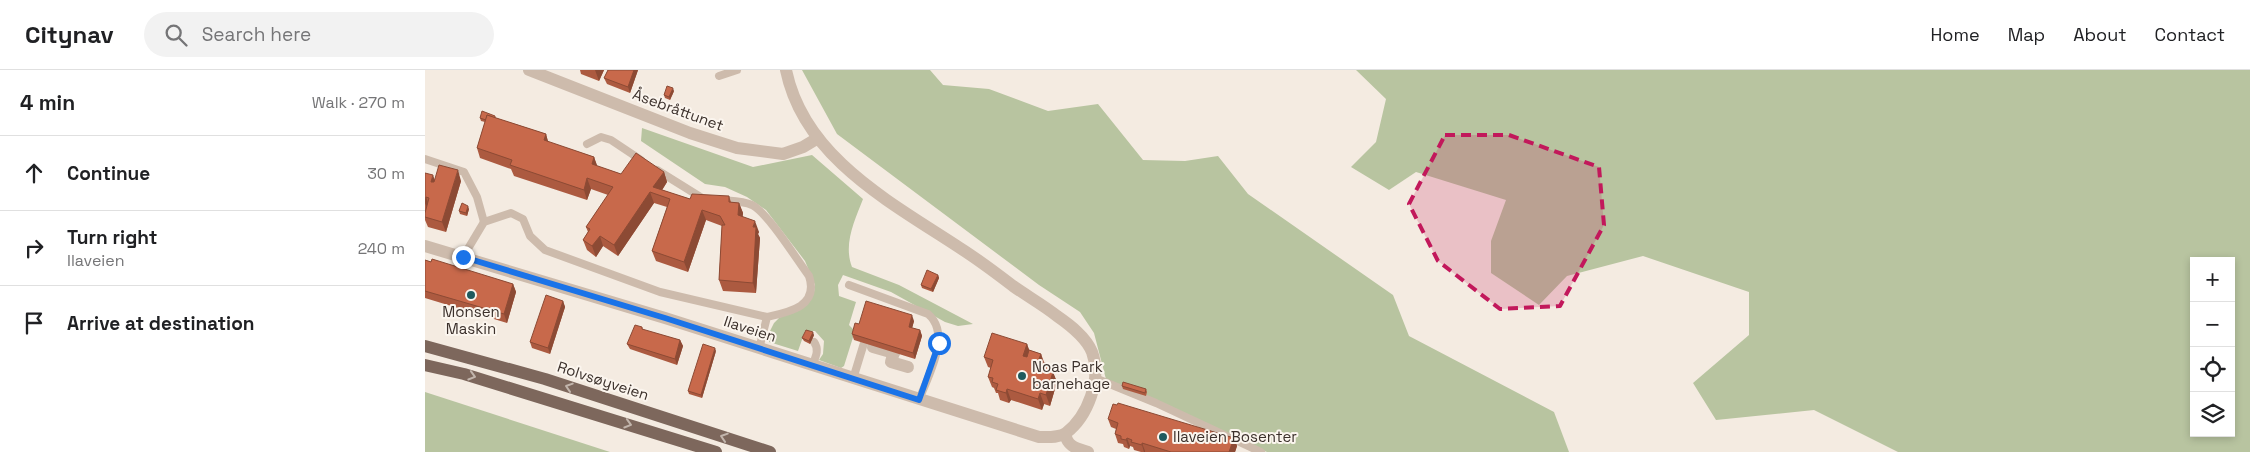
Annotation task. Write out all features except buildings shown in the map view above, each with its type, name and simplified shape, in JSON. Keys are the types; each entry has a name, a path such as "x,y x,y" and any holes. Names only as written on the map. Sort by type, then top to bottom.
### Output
{"main road":[{"name":"Rolvsøyveien","path":"425,346 545,379 770,452"},
{"path":"425,364 531,394 716,452"}],"street":[{"name":"Åsebråttunet","path":"529,70 690,134 730,146 783,154 803,147 818,138"},
{"path":"786,70 794,95 818,138 871,189 986,265 1071,326 1088,344 1095,368 1091,395 1084,412 1065,434 1072,447 1088,452"},
{"name":"Ilaveien","path":"425,246 1039,437 1054,438 1065,434"},
{"path":"869,345 894,353 891,362 908,366"}],"lane":[{"path":"719,76 737,70"},
{"path":"587,144 601,137 611,140 645,162"},
{"path":"425,159 465,172 477,197 485,222"},
{"path":"653,167 699,198 708,199"},
{"path":"463,257 485,222 511,212 523,219 530,236 545,250 660,292 767,317 794,308 807,301 812,291 809,276 766,218 753,206 742,202 717,200"},
{"path":"849,285 928,314 935,319 938,326 939,343 919,400"},
{"path":"759,349 767,317"},
{"path":"813,366 817,353 817,346 814,342"},
{"path":"853,379 869,345"},
{"path":"1095,378 1156,403 1261,452"}],"highlighted area":[{"path":"1445,135 1509,135 1599,167 1604,225 1560,306 1500,309 1438,261 1409,204"}],"green space":[{"path":"802,70 930,70 943,85 989,89 1048,111 1098,104 1143,160 1185,161 1218,156 1248,194 1393,295 1409,336 1554,412 1569,452 1267,452 1108,387 1094,333 1080,312 1039,285 837,134"},
{"path":"1356,70 2250,70 2250,452 1898,452 1814,410 1716,420 1693,383 1749,335 1749,292 1643,256 1567,276 1539,305 1491,273 1491,241 1506,200 1416,172 1389,190 1351,167 1376,142 1386,99"},
{"path":"642,128 753,167 812,155 863,199 849,241 852,267 899,285 973,324 958,326 945,322 891,292 843,275 838,285 839,296 856,302 849,325 855,331 844,366 841,368 819,360 823,354 824,341 815,331 805,331 798,351 769,342 770,331 774,323 779,318 810,301 814,292 815,285 805,261 766,210 747,197 725,187 705,184 641,141"},
{"path":"425,392 610,452 425,452"}],"place":[{"name":"Monsen Maskin","path":"471,295"},
{"name":"Noas Park barnehage","path":"1022,376"},
{"name":"Ilaveien Bosenter","path":"1163,437"}],"route":[{"path":"463,257 665,318 919,400 939,343"}]}
